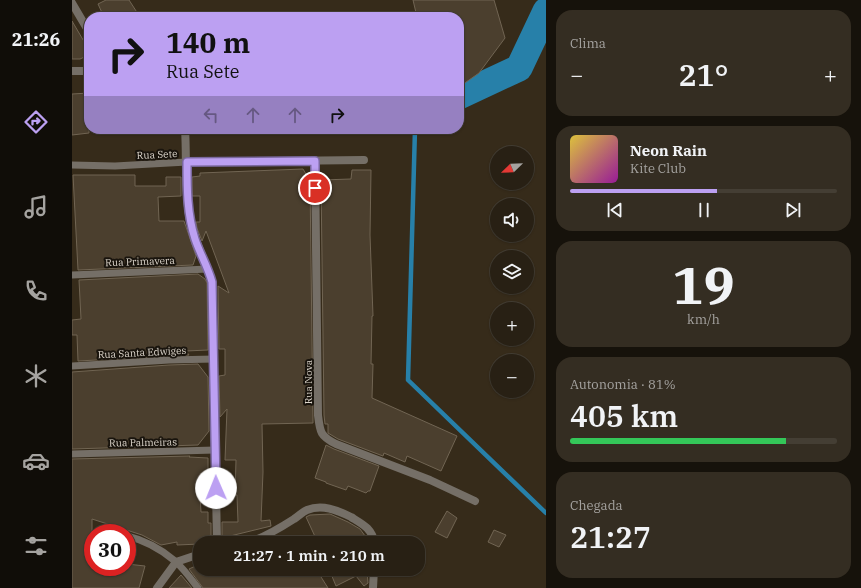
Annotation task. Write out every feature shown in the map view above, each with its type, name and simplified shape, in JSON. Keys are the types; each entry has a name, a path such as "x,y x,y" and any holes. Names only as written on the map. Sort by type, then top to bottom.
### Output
{"street":[{"path":"72,3 84,23"},
{"path":"72,71 84,71"},
{"path":"185,134 190,220 212,282 217,536"},
{"name":"Rua Sete","path":"187,162 364,160"},
{"name":"Rua Nova","path":"315,161 318,415 320,430 326,439 336,444 430,480 475,501"},
{"path":"261,536 294,519 306,511 317,507 326,507 344,513 366,526 373,536"},
{"path":"157,588 176,562 193,556"},
{"path":"372,588 373,576"}],"lane":[{"name":"Rua Sete","path":"72,165 115,166 187,162"},
{"name":"Rua Primavera","path":"72,275 208,269"},
{"name":"Rua Santa Edwiges","path":"72,366 169,360 214,360"},
{"name":"Rua Palmeiras","path":"72,454 215,450"},
{"path":"136,539 158,550 176,562 198,588"}],"building":[{"path":"106,0 129,0 137,12 102,12 98,4"},
{"path":"413,0 494,0 505,38 479,73 464,84 464,12 416,12"},
{"path":"72,21 84,41 84,57 72,59"},
{"path":"84,93 84,134 72,135 72,94"},
{"path":"303,169 310,181 313,423 262,424 263,472 261,521 270,520 271,526 230,536 222,536 222,522 238,522 237,495 235,495 236,460 225,460 227,409 220,417 219,376 225,375 225,349 219,349 218,286 229,293 206,231 202,241 197,228 196,222 200,222 200,196 192,196 192,177 200,176 200,173"},
{"path":"352,170 371,170 370,235 373,316 371,364 373,364 372,398 457,436 441,471 407,456 405,462 384,453 383,456 338,439 328,433 328,424 325,424 321,180 351,179"},
{"path":"73,175 135,175 135,186 166,186 166,177 181,177 181,196 158,197 159,221 184,221 196,256 193,265 78,270"},
{"path":"198,274 205,279 207,283 208,350 186,351 189,355 78,361 77,335 72,335 72,320 81,319 79,280"},
{"path":"198,364 208,377 209,431 198,445 72,449 72,372"},
{"path":"326,445 379,466 370,491 366,493 348,486 346,490 315,478"},
{"path":"190,456 189,457 208,458 208,479 199,479 201,512 208,512 208,523 211,523 211,536 193,536 193,544 177,545 177,542 161,545 136,533 136,524 108,524 92,519 92,524 84,524 84,576 136,576 136,565 145,566 139,588 72,588 72,459"},
{"path":"447,511 457,518 447,538 435,532"},
{"path":"330,514 360,529 365,536 315,536 306,517 310,515"},
{"path":"494,530 506,535 499,547 488,542"},
{"path":"193,567 193,574 189,569"},
{"path":"181,575 192,588 169,588"},
{"path":"194,576 320,576 328,588 203,588"},
{"path":"332,576 356,576 336,586"},
{"path":"356,576 367,576 368,583 364,586"}],"waterway":[{"path":"464,94 519,68 546,11"},
{"path":"415,134 408,380 546,513"}],"route":[{"path":"216,488 212,282 190,220 187,186 187,162 289,160 315,161 315,188"}]}
